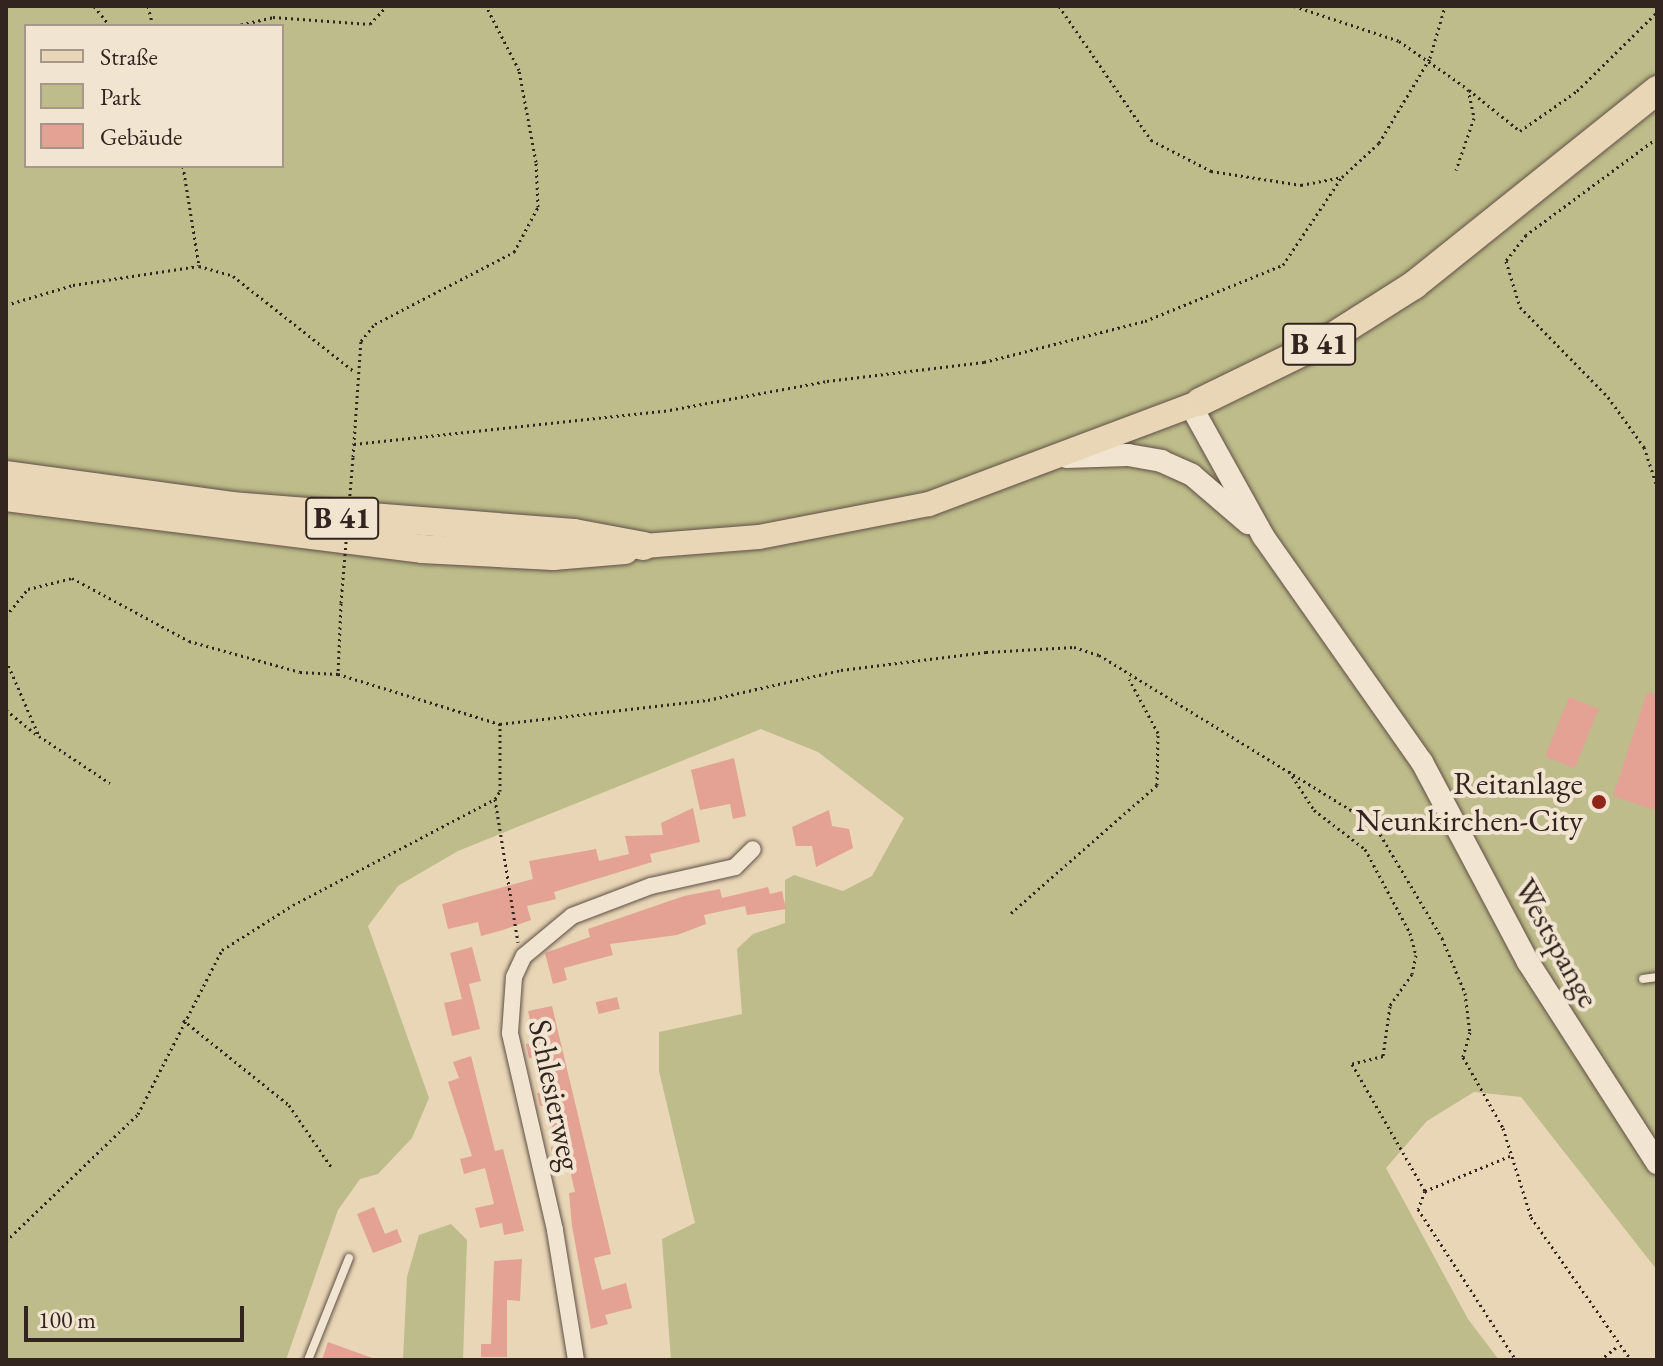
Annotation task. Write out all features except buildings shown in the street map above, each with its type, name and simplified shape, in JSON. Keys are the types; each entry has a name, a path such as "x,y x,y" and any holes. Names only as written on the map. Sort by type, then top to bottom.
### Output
{"highway":[{"name":"B 41","path":"1195,404 1318,345 1414,285 1657,90"},
{"name":"B 41","path":"6,475 231,506 423,526 574,533 644,546"},
{"name":"B 41","path":"6,497 422,549 553,556 644,546"}],"main road":[{"name":"B 41","path":"644,546 759,537 867,518 952,497 1066,457 1195,404"},
{"path":"1195,404 1263,536"},
{"path":"1066,457 1128,455 1176,467 1263,536"},
{"name":"Westspange","path":"1263,536 1422,762 1603,1087 1657,1163"}],"street":[{"path":"524,956 547,933 605,900 735,867 753,849"},
{"name":"Schlesierweg","path":"524,956 508,1007 510,1033 555,1230 576,1360"}],"lane":[{"path":"1643,979 1657,977"},
{"path":"308,1360 349,1258"}],"path":[{"path":"94,6 108,24"},
{"path":"243,24 273,17 370,24 387,6"},
{"path":"338,674 354,444 355,372 361,341 375,324 514,252 538,207 519,70 486,6"},
{"path":"1059,6 1151,140 1211,171 1301,185 1342,177"},
{"path":"1294,6 1430,58 1520,131 1577,91 1657,12"},
{"path":"354,444 664,411 827,381 984,362 1145,321 1283,265 1342,177 1379,143 1430,58 1445,6"},
{"path":"1456,170 1474,118 1468,89"},
{"path":"1657,138 1526,235 1506,261 1520,307 1608,397 1644,447 1657,486"},
{"path":"183,168 199,266"},
{"path":"6,305 73,285 199,266 233,276 355,372"},
{"path":"6,616 28,589 72,578 189,641 300,672 338,674 500,724 708,700 841,670 986,652 1074,647 1099,655 1127,676 1374,824 1442,938 1465,993 1470,1032 1463,1057 1511,1155 1531,1217 1631,1360"},
{"path":"6,660 39,736"},
{"path":"1011,913 1157,785 1158,733 1127,676"},
{"path":"6,710 110,783"},
{"path":"6,1241 138,1114 183,1020 222,950 293,905 495,799 500,791 500,724"},
{"path":"1289,771 1314,810 1365,849 1410,933 1414,965 1390,1006 1383,1056 1352,1064 1425,1191"},
{"path":"495,799 509,907 524,956"},
{"path":"183,1020 289,1105 332,1168"},
{"path":"1511,1155 1425,1191 1418,1209 1516,1360"},
{"path":"1600,1360 1619,1344"}],"green space":[{"path":"6,6 1657,6 1657,1270 1521,1097 1474,1092 1427,1121 1386,1168 1468,1319 1499,1360 671,1360 662,1239 695,1223 659,1071 659,1032 742,1014 737,949 753,934 785,923 785,880 794,875 843,891 872,876 904,818 818,752 761,729 458,851 398,886 368,926 429,1098 412,1138 378,1174 360,1179 338,1210 286,1360 6,1360"},
{"path":"451,1224 467,1240 463,1360 403,1360 407,1277 419,1235"}],"place":[{"name":"Reitanlage Neunkirchen-City","path":"1599,802"}]}
